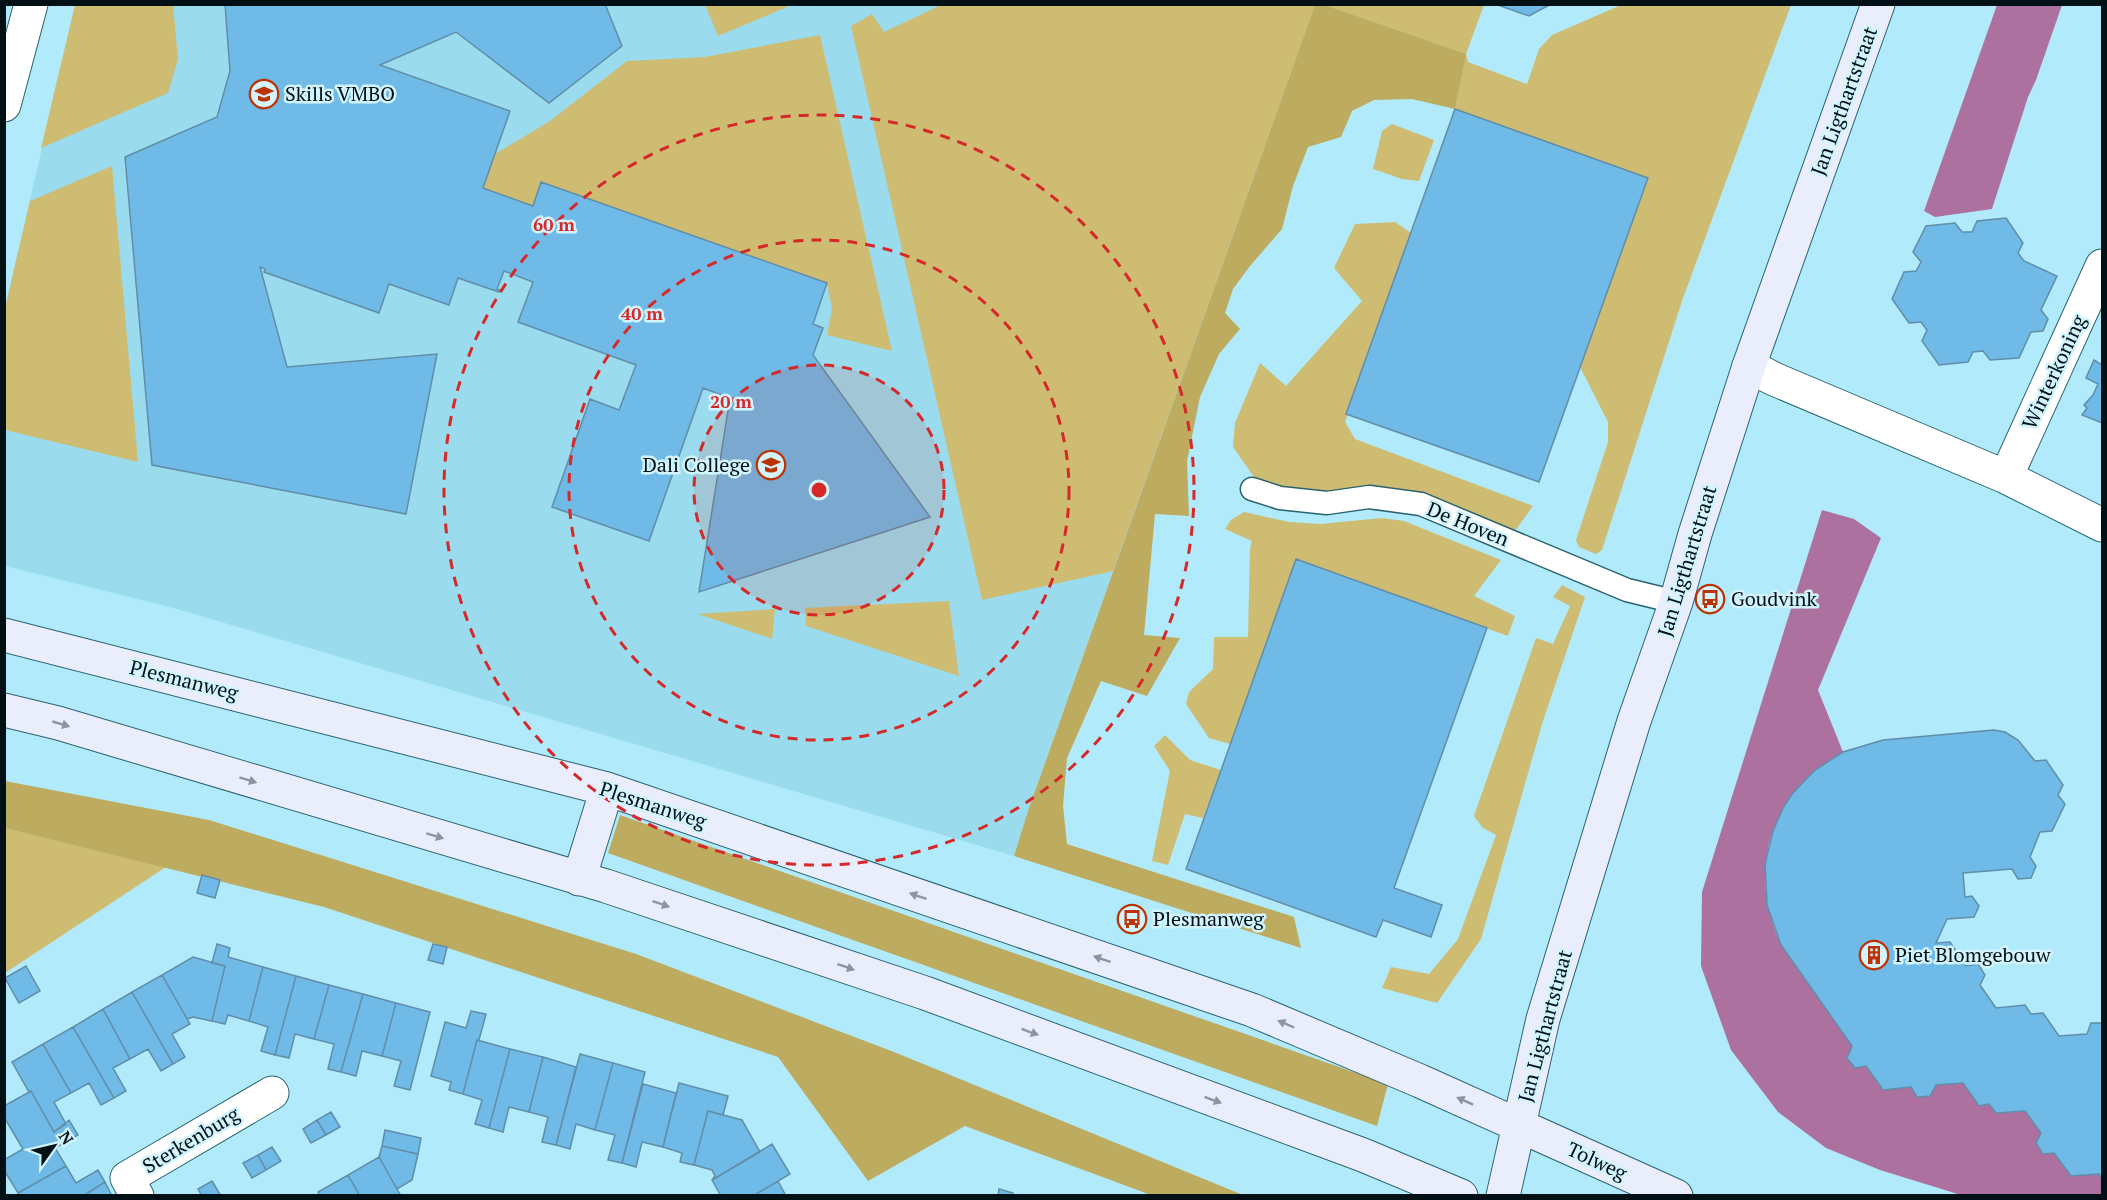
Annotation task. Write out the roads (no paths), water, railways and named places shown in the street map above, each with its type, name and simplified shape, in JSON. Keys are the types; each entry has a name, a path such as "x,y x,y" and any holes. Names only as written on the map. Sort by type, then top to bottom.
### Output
{"main road":[{"name":"Jan Ligthartstraat","path":"1503,1196 1543,1019 1634,721 1676,602 1695,534 1749,366 1878,4"},
{"name":"Plesmanweg","path":"4,635 608,789 1252,1010 1518,1125"},
{"path":"4,710 69,727 606,886 925,993 1364,1155 1461,1196"},
{"path":"579,879 608,789"},
{"name":"Tolweg","path":"1518,1125 1676,1196"}],"street":[{"path":"4,105 31,4"},
{"name":"Winterkoning","path":"2006,477 2103,266"},
{"path":"1749,366 1774,379 2006,477 2103,525"},
{"name":"Sterkenburg","path":"137,1196 127,1178 272,1093"}],"lane":[{"name":"De Hoven","path":"1252,489 1280,498 1327,503 1369,497 1421,504 1627,590 1676,602"}],"place":[{"name":"Skills VMBO","path":"264,94"},
{"name":"Dali College","path":"771,465"},
{"name":"Goudvink","path":"1710,599"},
{"name":"Plesmanweg","path":"1132,919"},
{"name":"Piet Blomgebouw","path":"1874,955"}]}
